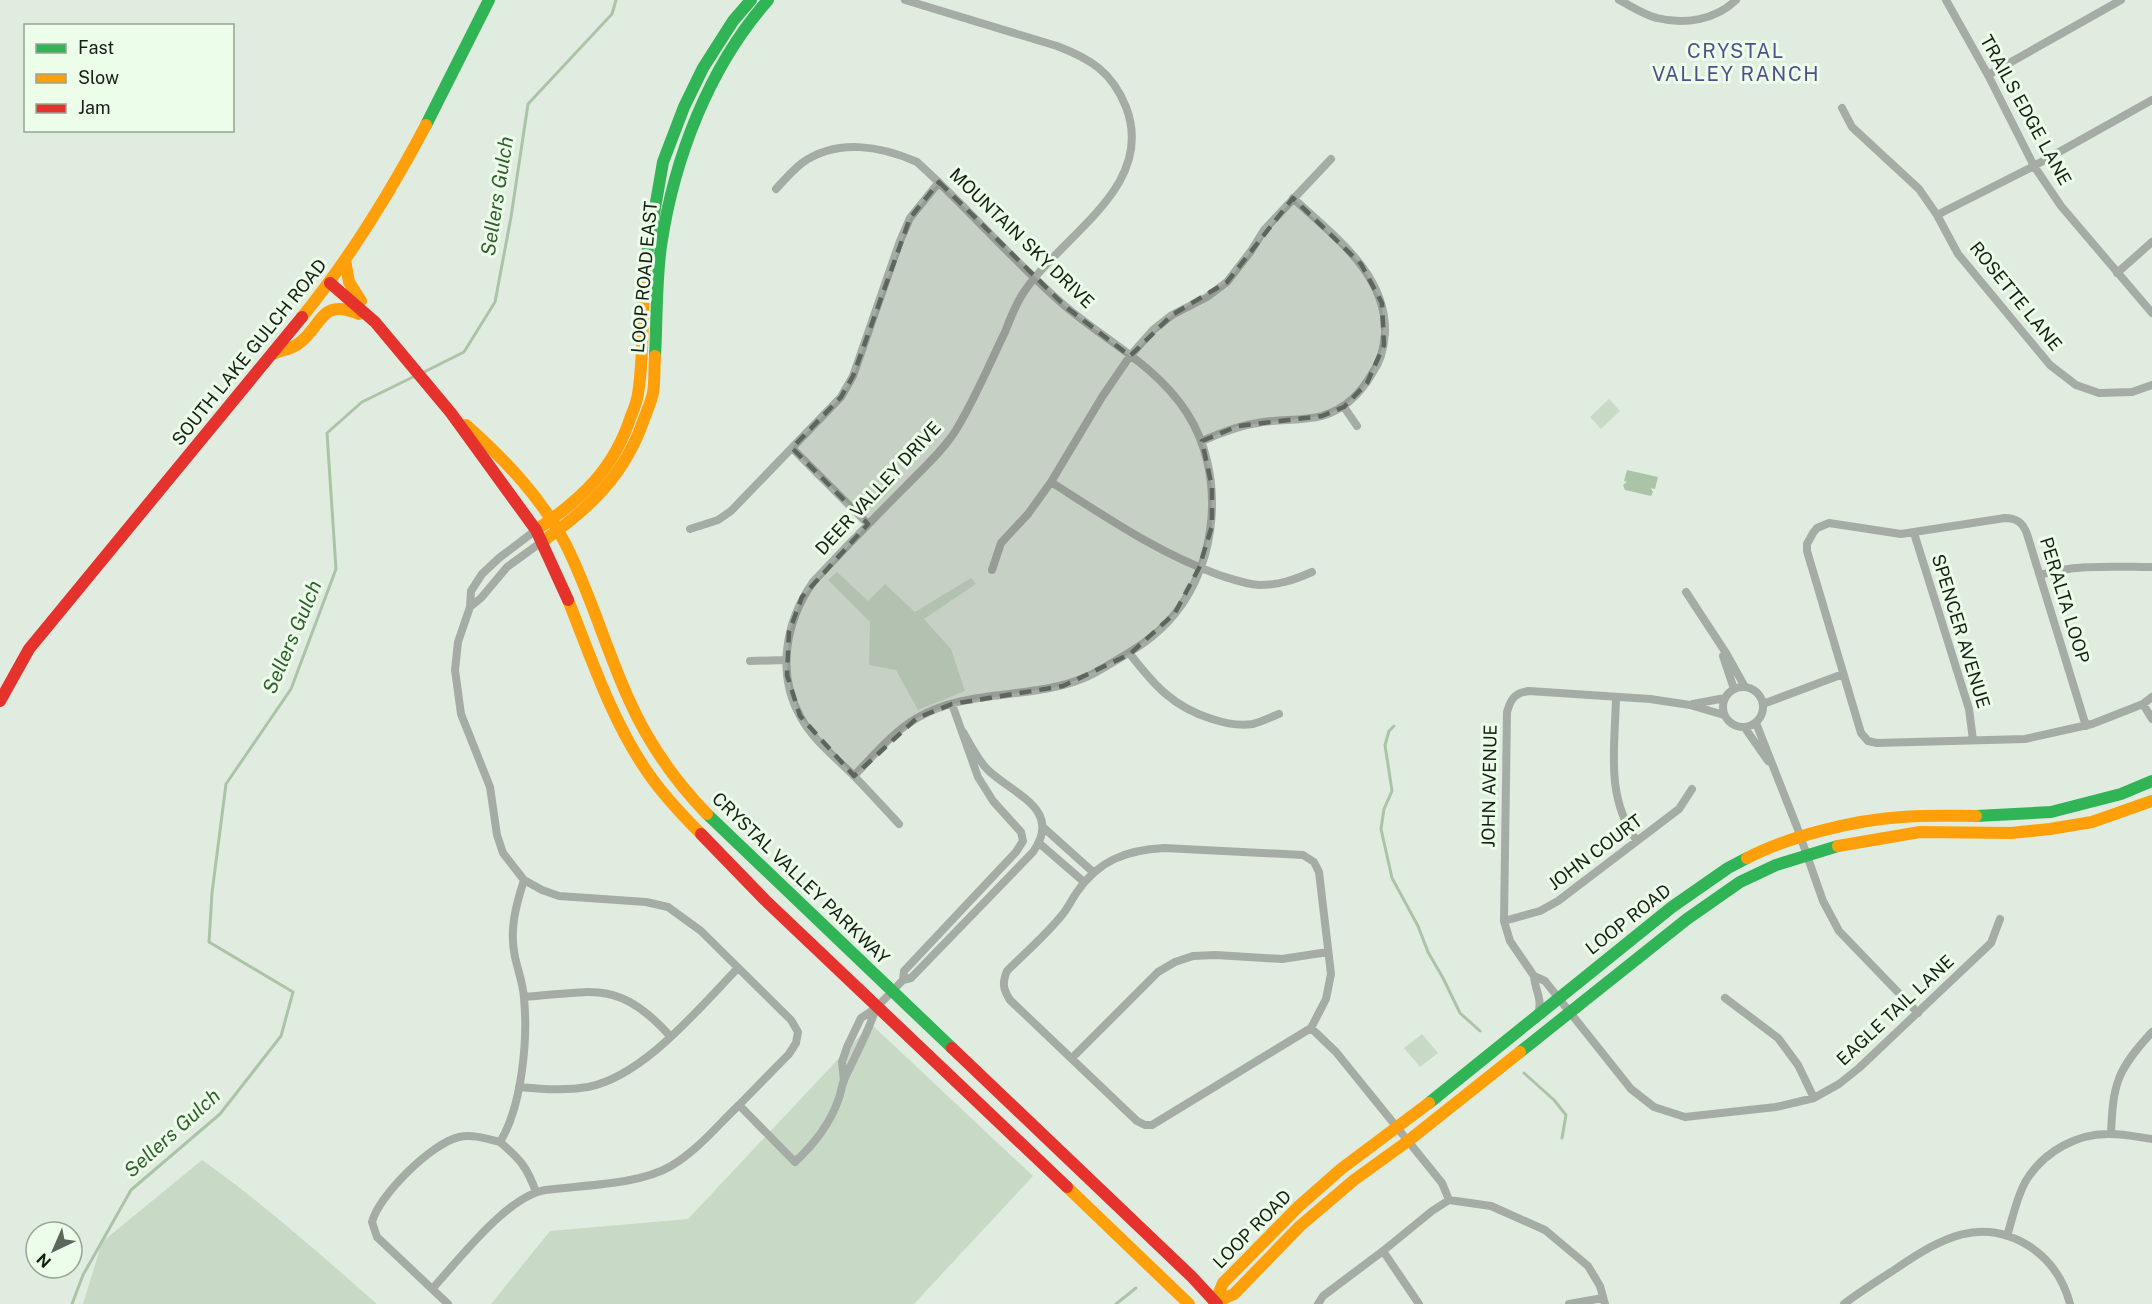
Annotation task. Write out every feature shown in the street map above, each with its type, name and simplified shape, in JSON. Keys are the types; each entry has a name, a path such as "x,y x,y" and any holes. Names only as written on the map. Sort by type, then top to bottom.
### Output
{"main road":[{"name":"SOUTH LAKE GULCH ROAD","path":"0,701 29,649 330,283 396,182 489,0"},
{"name":"LOOP ROAD EAST","path":"539,536 551,520 571,506 590,488 610,461 625,435 638,395 646,262 663,162 684,107 703,68 733,21 752,0"},
{"name":"LOOP ROAD EAST","path":"539,536 558,532 601,494 624,464 640,431 653,393 661,248 670,193 697,116 726,58 754,16 768,0"},
{"path":"345,260 350,288 371,310 375,322"},
{"name":"CRYSTAL VALLEY PARKWAY","path":"330,283 375,322 402,352 451,413 539,536 561,581 609,704 633,749 657,785 686,819 765,900 1189,1304"},
{"path":"274,353 297,344 327,311 336,308 347,308 375,322"},
{"name":"CRYSTAL VALLEY PARKWAY","path":"451,413 500,457 551,520 578,574 629,703 645,734 666,766 698,805 1192,1277 1215,1303"},
{"name":"LOOP ROAD","path":"1215,1303 1223,1283 1299,1206 1341,1169 1451,1086 1701,885 1761,851 1833,828 1901,816 2009,815 2050,812 2121,794 2152,781"},
{"name":"LOOP ROAD","path":"1215,1303 1234,1294 1300,1226 1354,1180 1408,1141 1687,920 1740,882 1776,865 1806,855 1866,840 1920,832 2011,833 2050,829 2092,822 2152,801"}],"street":[{"path":"905,0 942,11"},
{"path":"923,0 942,11"},
{"path":"1619,0 1656,18 1675,21 1712,16 1736,0"},
{"name":"TRAILS EDGE LANE","path":"1946,0 1988,75 2034,166 2061,206 2152,313"},
{"path":"1988,75 2121,0"},
{"name":"DEER VALLEY DRIVE","path":"899,824 817,740 800,716 791,694 786,660 789,632 802,597 813,582 937,454 956,430 973,400 1021,296 1034,277 1096,212 1120,183 1130,158 1132,139 1129,115 1121,95 1097,64 1080,55 942,11"},
{"path":"1938,215 2034,166 2152,100"},
{"name":"ROSETTE LANE","path":"1842,108 1852,127 1919,189 1938,215 1958,254 2050,365 2076,385 2099,393 2132,392 2152,385"},
{"name":"MOUNTAIN SKY DRIVE","path":"776,189 802,164 813,157 835,149 876,147 917,162 1066,307 1150,371 1172,392 1188,414 1202,441 1212,487 1212,526 1199,568 1189,592 1159,632 1130,654 1088,677 1063,686 952,704 917,718 885,744 854,776"},
{"path":"992,570 1001,543 1028,514 1051,482 1102,397 1130,356 1153,330 1172,315 1207,297 1227,282 1264,230 1330,159"},
{"path":"690,530 718,520 731,511 841,397 853,376 909,218 939,182"},
{"path":"1202,441 1238,426 1322,416 1344,406 1362,389 1377,366 1384,345 1385,324 1382,303 1373,282 1361,264 1293,198"},
{"path":"2117,273 2152,242"},
{"path":"1344,406 1357,426"},
{"path":"792,448 868,524"},
{"path":"1051,482 1145,542 1199,568 1240,582 1258,585 1285,583 1312,572"},
{"name":"PERALTA LOOP","path":"1973,740 1877,743 1868,741 1861,733 1807,551 1809,538 1817,528 1829,523 1890,533 1914,532 2005,518 2016,519 2025,528 2086,726"},
{"name":"SPENCER AVENUE","path":"1914,532 1969,709 1973,740"},
{"path":"432,1289 502,1214 536,1192 630,1180 651,1175 689,1154 789,1054 796,1043 798,1032 791,1020 701,931 668,907 646,902 559,896 524,880 503,853 497,835 489,787 461,714 455,670 458,642 470,607 471,591 483,574 499,558 539,536"},
{"path":"2040,575 2063,568 2081,566 2152,567"},
{"path":"1686,592 1717,638 1745,687"},
{"path":"1717,638 1734,689"},
{"path":"1130,654 1152,682 1174,702 1197,714 1224,723 1253,724 1279,714"},
{"path":"750,662 786,660"},
{"path":"1763,704 1843,674"},
{"path":"1745,687 1756,692 1763,704 1763,711 1756,723 1744,728 1734,726 1724,715 1723,704 1725,698 1734,689 1745,687"},
{"name":"JOHN AVENUE","path":"1538,1014 1540,998 1535,987 1534,976 1510,941 1504,921 1507,712 1510,700 1518,693 1529,691 1617,697 1690,705 1724,715"},
{"path":"1617,697 1614,781 1616,797 1624,821 1637,841"},
{"path":"1973,740 2025,739 2086,726 2143,704 2152,697"},
{"name":"JOHN AVENUE","path":"1690,705 1725,698"},
{"path":"903,980 904,971 1016,852 1023,841 1021,832 993,801 978,777 952,704"},
{"path":"2143,704 2152,719"},
{"path":"1756,723 1823,901 1839,931 1918,1013"},
{"path":"1744,728 1773,766"},
{"path":"963,732 982,764 1035,808 1044,828 1093,872"},
{"name":"JOHN COURT","path":"1504,921 1526,916 1548,907 1679,809 1692,789"},
{"path":"739,1105 795,1162 815,1143 830,1120 844,1081 842,1062 861,1018 876,1008 903,980 911,978 1039,843 1044,828"},
{"path":"1039,843 1084,882"},
{"path":"1164,848 1303,855 1314,862 1319,872 1331,974 1326,999 1311,1028 1152,1125 1145,1125 1137,1121 1010,1000 1004,991 1003,981 1007,971 1063,914 1093,872 1118,856 1144,849 1164,848"},
{"path":"500,1142 515,1111 524,1047 524,998 513,938 516,904 524,880"},
{"name":"EAGLE TAIL LANE","path":"1559,998 1631,1089 1654,1107 1685,1117 1776,1107 1814,1098 1839,1084 1859,1068 1991,943 2000,919"},
{"path":"1072,1058 1158,972 1175,962 1193,956 1282,959 1328,952"},
{"path":"519,1087 556,1090 590,1086 625,1074 652,1054 738,968"},
{"name":"JOHN AVENUE","path":"1534,976 1545,981 1559,998"},
{"path":"524,998 602,992 634,1004 670,1036"},
{"path":"1725,998 1778,1038 1798,1065 1814,1098"},
{"path":"1311,1028 1336,1052 1442,1183 1449,1200"},
{"path":"2112,1134 2113,1096 2117,1081 2132,1054 2152,1032"},
{"path":"2007,1236 2027,1179 2042,1161 2063,1145 2082,1138 2112,1134 2152,1139"},
{"path":"448,1304 377,1237 372,1222 374,1214 395,1187 424,1155 440,1144 459,1137 475,1136 500,1142 520,1159 536,1192"},
{"path":"1318,1304 1323,1296 1449,1200 1491,1206 1545,1230 1588,1266 1600,1286 1604,1301 1569,1304"},
{"path":"1844,1304 1929,1247 1949,1237 1985,1232 2007,1236 2026,1244 2040,1254 2054,1269 2066,1288 2070,1304"},
{"path":"1383,1251 1419,1304"}],"highlighted area":[{"path":"939,182 1066,307 1130,356 1172,315 1227,282 1293,198 1361,264 1382,303 1384,345 1367,383 1344,407 1322,416 1238,426 1202,441 1212,487 1212,526 1199,568 1175,613 1130,654 1063,686 952,704 917,718 854,776 800,716 787,675 789,632 802,597 868,524 792,448 841,397 853,376 910,218"}],"shaded area":[{"path":"1609,399 1620,411 1601,429 1590,417"},
{"path":"1627,470 1658,477 1655,489 1651,488 1653,492 1651,496 1625,490 1623,485 1627,482 1624,481"},
{"path":"837,572 868,601 885,584 915,612 971,578 976,584 924,619 951,649 965,691 918,710 896,670 869,665 870,622 828,580"},
{"path":"871,1024 1033,1176 914,1304 491,1304 550,1231 688,1219"},
{"path":"1422,1034 1438,1053 1420,1067 1404,1048"},
{"path":"202,1160 270,1212 377,1304 83,1304 102,1242"}],"waterway":[{"name":"Sellers Gulch","path":"424,372 464,352 495,302 511,217 528,104 612,14 616,0"},
{"name":"Sellers Gulch","path":"72,1304 83,1275 131,1190 220,1114 281,1036 293,992 209,942 212,893 226,784 291,689 336,569 327,433 362,402 415,376"},
{"path":"1394,726 1389,731 1385,745 1392,791 1384,809 1381,829 1392,878 1460,1013 1480,1031"},
{"path":"1524,1073 1554,1100 1566,1115 1562,1138"},
{"path":"1116,1304 1136,1288"}],"traffic: fast":[{"path":"426,125 489,0"},
{"path":"646,260 663,162 684,107 703,68 733,21 751,0"},
{"path":"655,356 661,246 667,213 685,147 697,115 728,54 768,0"},
{"path":"1976,816 2051,812 2121,794 2152,781"},
{"path":"707,814 952,1048"},
{"path":"1520,1052 1687,919 1740,882 1776,865 1838,846"},
{"path":"1429,1103 1672,907 1728,868 1747,858"}],"traffic: slow":[{"path":"302,317 337,272 398,175 426,125"},
{"path":"345,260 349,282 361,301"},
{"path":"536,530 582,494 606,467 624,435 638,394 646,260"},
{"path":"275,353 298,344 329,311 337,309 359,314"},
{"path":"543,541 591,503 616,474 627,457 652,396 655,356"},
{"path":"466,425 521,479 555,526 583,582 637,718 664,761 707,814"},
{"path":"568,600 602,686 632,748 664,794 701,834"},
{"path":"1838,846 1920,832 2011,833 2050,829 2092,822 2152,801"},
{"path":"1747,858 1802,836 1843,825 1911,816 1976,816"},
{"path":"1214,1303 1234,1294 1300,1226 1354,1180 1408,1141 1520,1052"},
{"path":"1215,1302 1223,1283 1299,1206 1341,1169 1429,1103"},
{"path":"1067,1187 1189,1304"}],"traffic: jam":[{"path":"330,283 375,322 451,413 536,530 568,600"},
{"path":"0,701 29,649 302,317"},
{"path":"701,834 765,900 1067,1187"},
{"path":"952,1048 1192,1277 1217,1304"}],"district":[{"name":"CRYSTAL VALLEY RANCH","path":"1736,62"}]}
